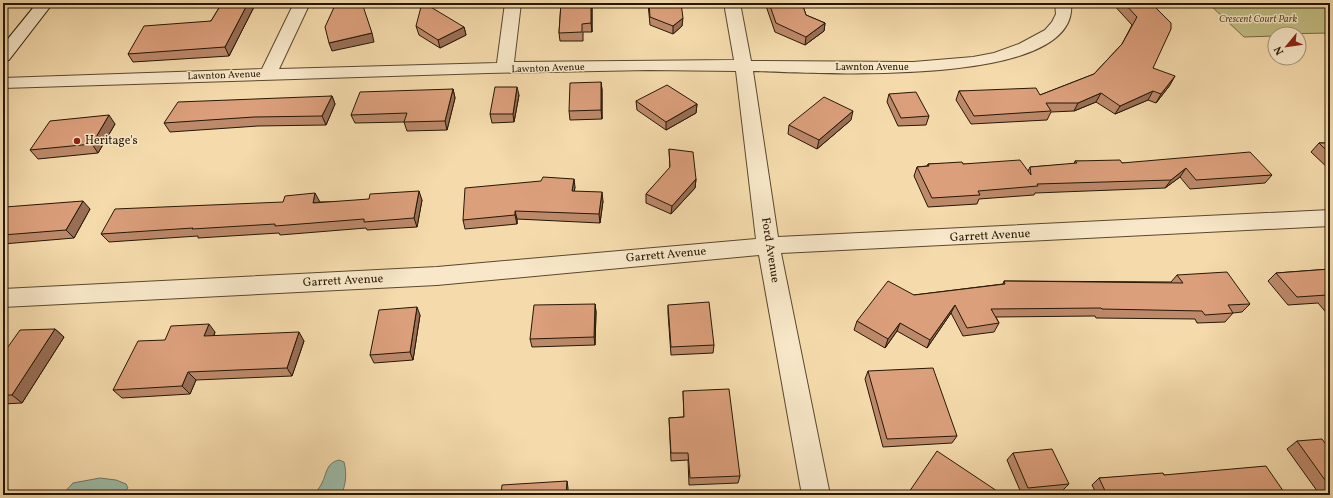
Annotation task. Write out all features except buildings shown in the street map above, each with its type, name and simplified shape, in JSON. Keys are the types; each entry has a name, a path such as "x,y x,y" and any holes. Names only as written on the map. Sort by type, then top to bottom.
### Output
{"street":[{"path":"3,56 45,3"},
{"path":"268,74 302,3"},
{"path":"504,69 513,3"},
{"name":"Ford Avenue","path":"732,3 744,67 768,246 816,495"},
{"name":"Lawnton Avenue","path":"3,83 268,74 652,65 744,67 946,66 990,59 1028,47 1054,30 1064,20 1065,9 1063,3"},
{"name":"Garrett Avenue","path":"3,298 437,276 768,246 1330,218"}],"green space":[{"name":"Crescent Court Park","path":"1208,3 1330,3 1330,33 1307,33 1307,26 1267,26 1267,36 1244,37"}],"shaded area":[{"path":"339,460 344,462 346,470 346,479 341,495 314,495 322,483 329,466 335,461"},
{"path":"100,478 116,480 126,484 128,488 120,495 62,495 73,483"}],"place":[{"name":"Heritage's","path":"77,141"}]}
